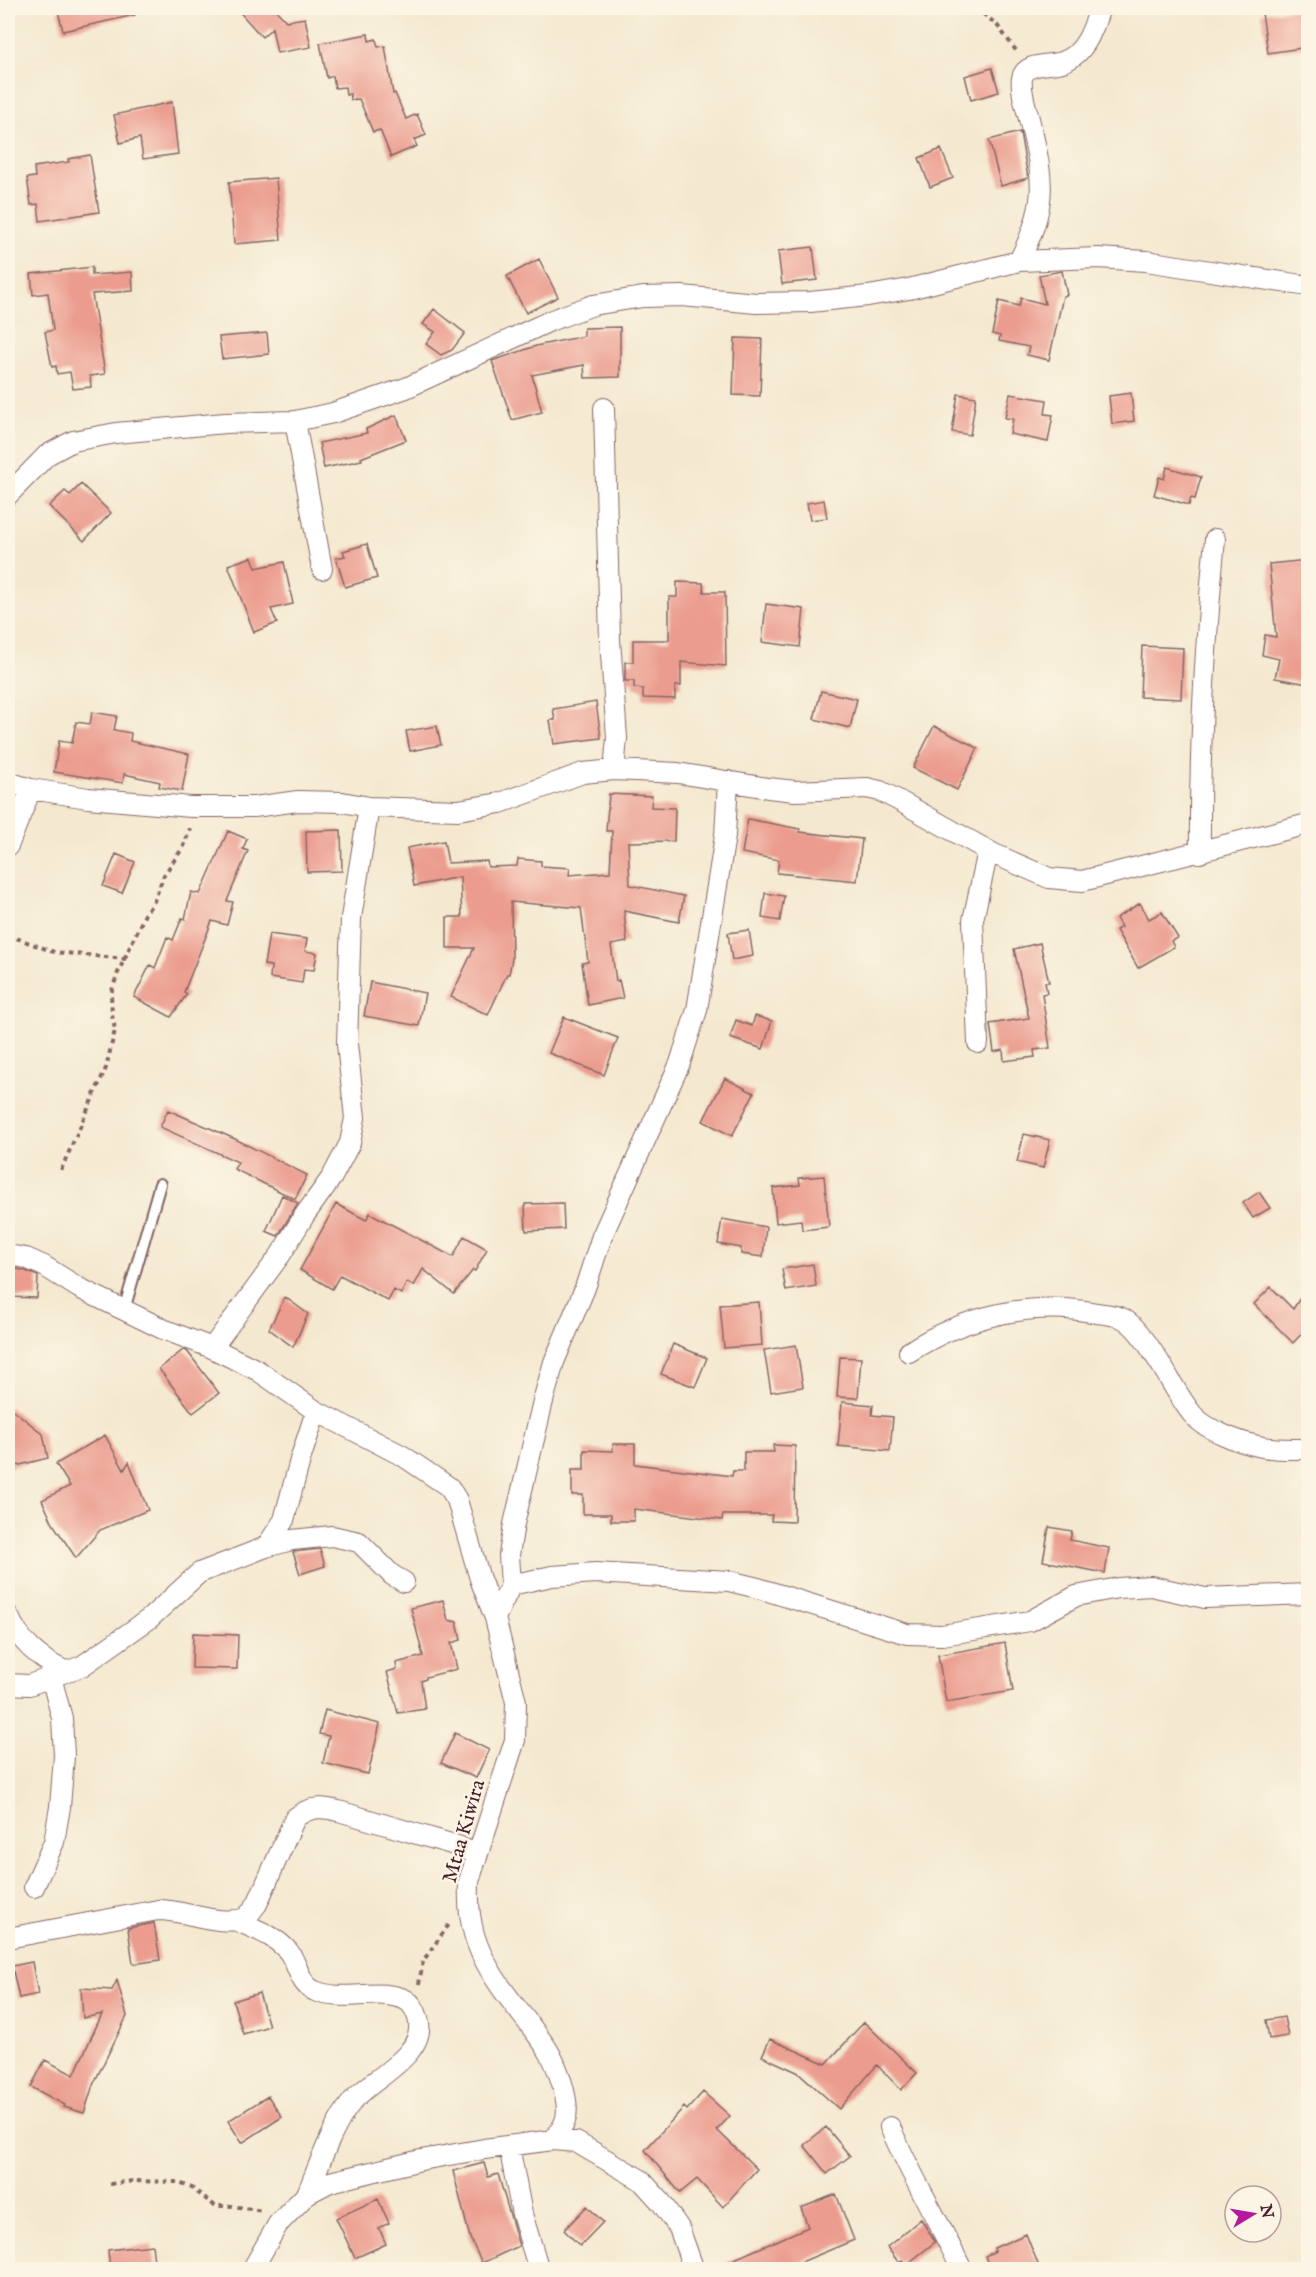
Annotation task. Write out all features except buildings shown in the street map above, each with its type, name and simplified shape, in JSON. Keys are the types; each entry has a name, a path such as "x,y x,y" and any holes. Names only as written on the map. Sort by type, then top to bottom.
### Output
{"street":[{"path":"1019,261 1036,222 1042,188 1039,159 1023,94 1022,78 1029,68 1061,63 1082,51 1100,8"},
{"path":"8,495 47,456 73,441 116,433 165,428 295,421 363,404 406,388 552,320 593,305 643,297 682,296 756,303 822,301 909,289 1019,261 1098,258 1146,261 1308,286"},
{"path":"604,408 610,640 617,738 614,770"},
{"path":"295,421 322,569"},
{"path":"1200,853 1199,780 1204,646 1215,539"},
{"path":"8,782 31,789 88,798 191,807 254,807 297,801 342,802 369,807 458,810 500,803 583,772 614,770 678,773 768,788 801,791 854,787 880,791 988,851 1049,878 1082,881 1308,824"},
{"path":"495,1618 512,1586 509,1555 514,1524 554,1362 585,1288 602,1236 680,1063 697,1010 724,836 728,781"},
{"path":"8,846 31,789"},
{"path":"212,1348 281,1254 304,1216 332,1177 350,1143 355,1118 347,1044 351,918 369,807"},
{"path":"978,1043 973,920 988,851"},
{"name":"Mtaa Kiwira","path":"8,1255 26,1258 44,1266 79,1288 124,1310 257,1370 316,1411 404,1456 449,1487 457,1500 480,1580 495,1618 516,1702 515,1740 469,1881 468,1904 472,1930 481,1953 496,1980 547,2049 561,2082 567,2105 565,2121 553,2140"},
{"path":"909,1352 927,1340 980,1318 1025,1309 1086,1311 1123,1318 1144,1339 1177,1394 1195,1417 1220,1433 1259,1447 1308,1449"},
{"path":"266,1546 284,1520 316,1411"},
{"path":"8,1684 30,1685 82,1666 149,1619 199,1573 266,1546 292,1540 332,1536 359,1542 392,1575 405,1582"},
{"path":"512,1586 552,1576 596,1574 729,1581 907,1634 942,1635 1030,1621 1076,1596 1118,1588 1151,1586 1205,1598 1308,1594"},
{"path":"8,1615 20,1636 59,1675 64,1756 60,1808 54,1842 34,1887"},
{"path":"8,1938 158,1910 173,1910 228,1921 246,1918 256,1904 296,1818 303,1811 313,1808 322,1807 342,1812 458,1846 477,1855"},
{"path":"237,1921 273,1937 288,1951 305,1984 317,1992 386,1996 406,2000 415,2008 420,2022 419,2034 411,2050 394,2067 366,2087 350,2104 308,2194"},
{"path":"890,2127 914,2181 943,2229 962,2270"},
{"path":"252,2270 278,2224 285,2216 308,2194 330,2182 421,2160 553,2140 576,2142 641,2180 661,2202 679,2228 694,2270"},
{"path":"510,2146 522,2214 539,2270"}],"lane":[{"path":"124,1310 160,1184"}],"path":[{"path":"976,8 998,25 1029,68"},
{"path":"61,1170 106,1068 116,1030 111,994 145,914 154,901 164,875 183,846 190,825 191,807"},
{"path":"8,935 54,952 126,960"},
{"path":"415,2008 423,1961 445,1932 452,1918"},
{"path":"110,2184 133,2181 177,2182 192,2188 215,2206 251,2208 285,2216"}]}
